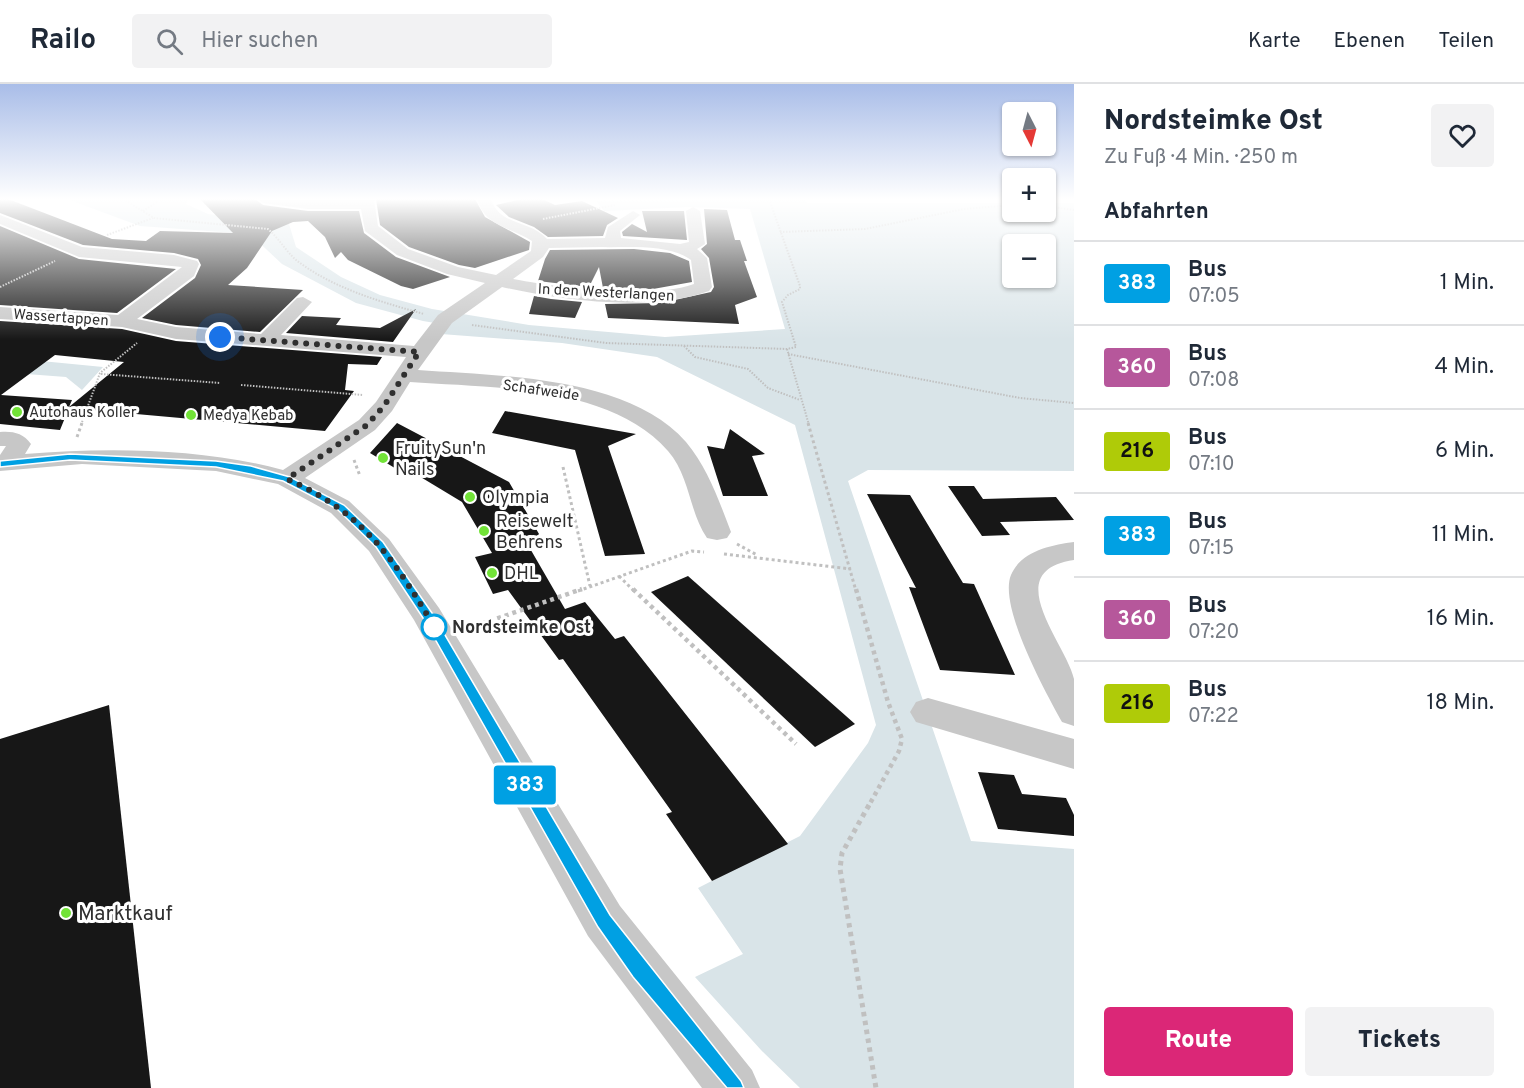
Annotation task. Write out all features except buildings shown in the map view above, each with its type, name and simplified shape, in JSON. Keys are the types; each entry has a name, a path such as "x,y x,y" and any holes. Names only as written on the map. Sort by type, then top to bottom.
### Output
{"street":[{"name":"Wassertappen","path":"64,246 87,254 174,260 191,264 188,272 122,321"},
{"path":"394,246 439,268 496,282"},
{"path":"287,479 367,425 445,319 537,254 540,246"},
{"path":"646,246 685,248 691,246"},
{"name":"In den Westerlangen","path":"496,282 575,292 669,297 694,294 703,287 699,258 685,248"},
{"path":"265,341 303,302"},
{"name":"Wassertappen","path":"0,313 122,321 153,329 265,341 419,352"},
{"name":"Schafweide","path":"404,375 562,391 605,403 637,416 674,444 687,461 702,489 717,532"},
{"path":"2,455 216,464 251,469 287,479 327,498 363,527 380,545 441,638 604,921 646,979 734,1088"},
{"path":"1074,551 1037,562 1025,575 1022,595 1028,614 1074,712"},
{"path":"928,712 1074,754"}],"path":[{"path":"0,287 79,246"},
{"path":"283,246 298,262 344,288 380,302 487,328 606,343 788,351 1020,398 1074,403"},
{"path":"785,246 800,286 800,289 788,295 782,302 796,347 788,351"},
{"path":"70,457 100,374 153,329"},
{"path":"684,346 695,357 748,369 768,388 801,401"},
{"path":"788,351 888,702 902,739 899,751 843,853 840,869 876,1088"},
{"path":"100,374 220,383"},
{"path":"241,385 389,397"},
{"path":"353,459 360,476"},
{"path":"563,467 590,586"},
{"path":"441,638 692,551 851,569"},
{"path":"619,576 796,744"}],"shaded area":[{"path":"263,246 296,246 341,277 380,295 432,309 529,325 665,337 785,329 761,246 1002,246 1002,288 1056,288 1056,246 1074,246 1074,471 868,470 848,481 971,841 1074,849 1074,1088 800,1088 761,1050 695,977 743,954 698,888 800,836 868,743 876,725 795,425 657,357 562,343 441,334 447,325 356,303 282,264"},
{"path":"0,357 103,367 82,390 66,377 0,372"}],"bus line":[{"name":"383","path":"0,464 70,457 216,464 251,469 287,479 310,489 340,507 380,545 428,616 604,921 694,1040 734,1088"}],"place":[{"name":"Autohaus Koller","path":"17,412"},
{"name":"Medya Kebab","path":"191,415"},
{"name":"FruitySun'n Nails","path":"383,458"},
{"name":"Olympia","path":"470,497"},
{"name":"Reisewelt Behrens","path":"484,531"},
{"name":"DHL","path":"492,573"},
{"name":"Nordsteimke Ost","path":"434,627"},
{"name":"Marktkauf","path":"66,913"}],"route":[{"path":"220,337 419,352 384,406 367,425 287,479 327,498 363,527 380,545 438,633 434,627"}]}
